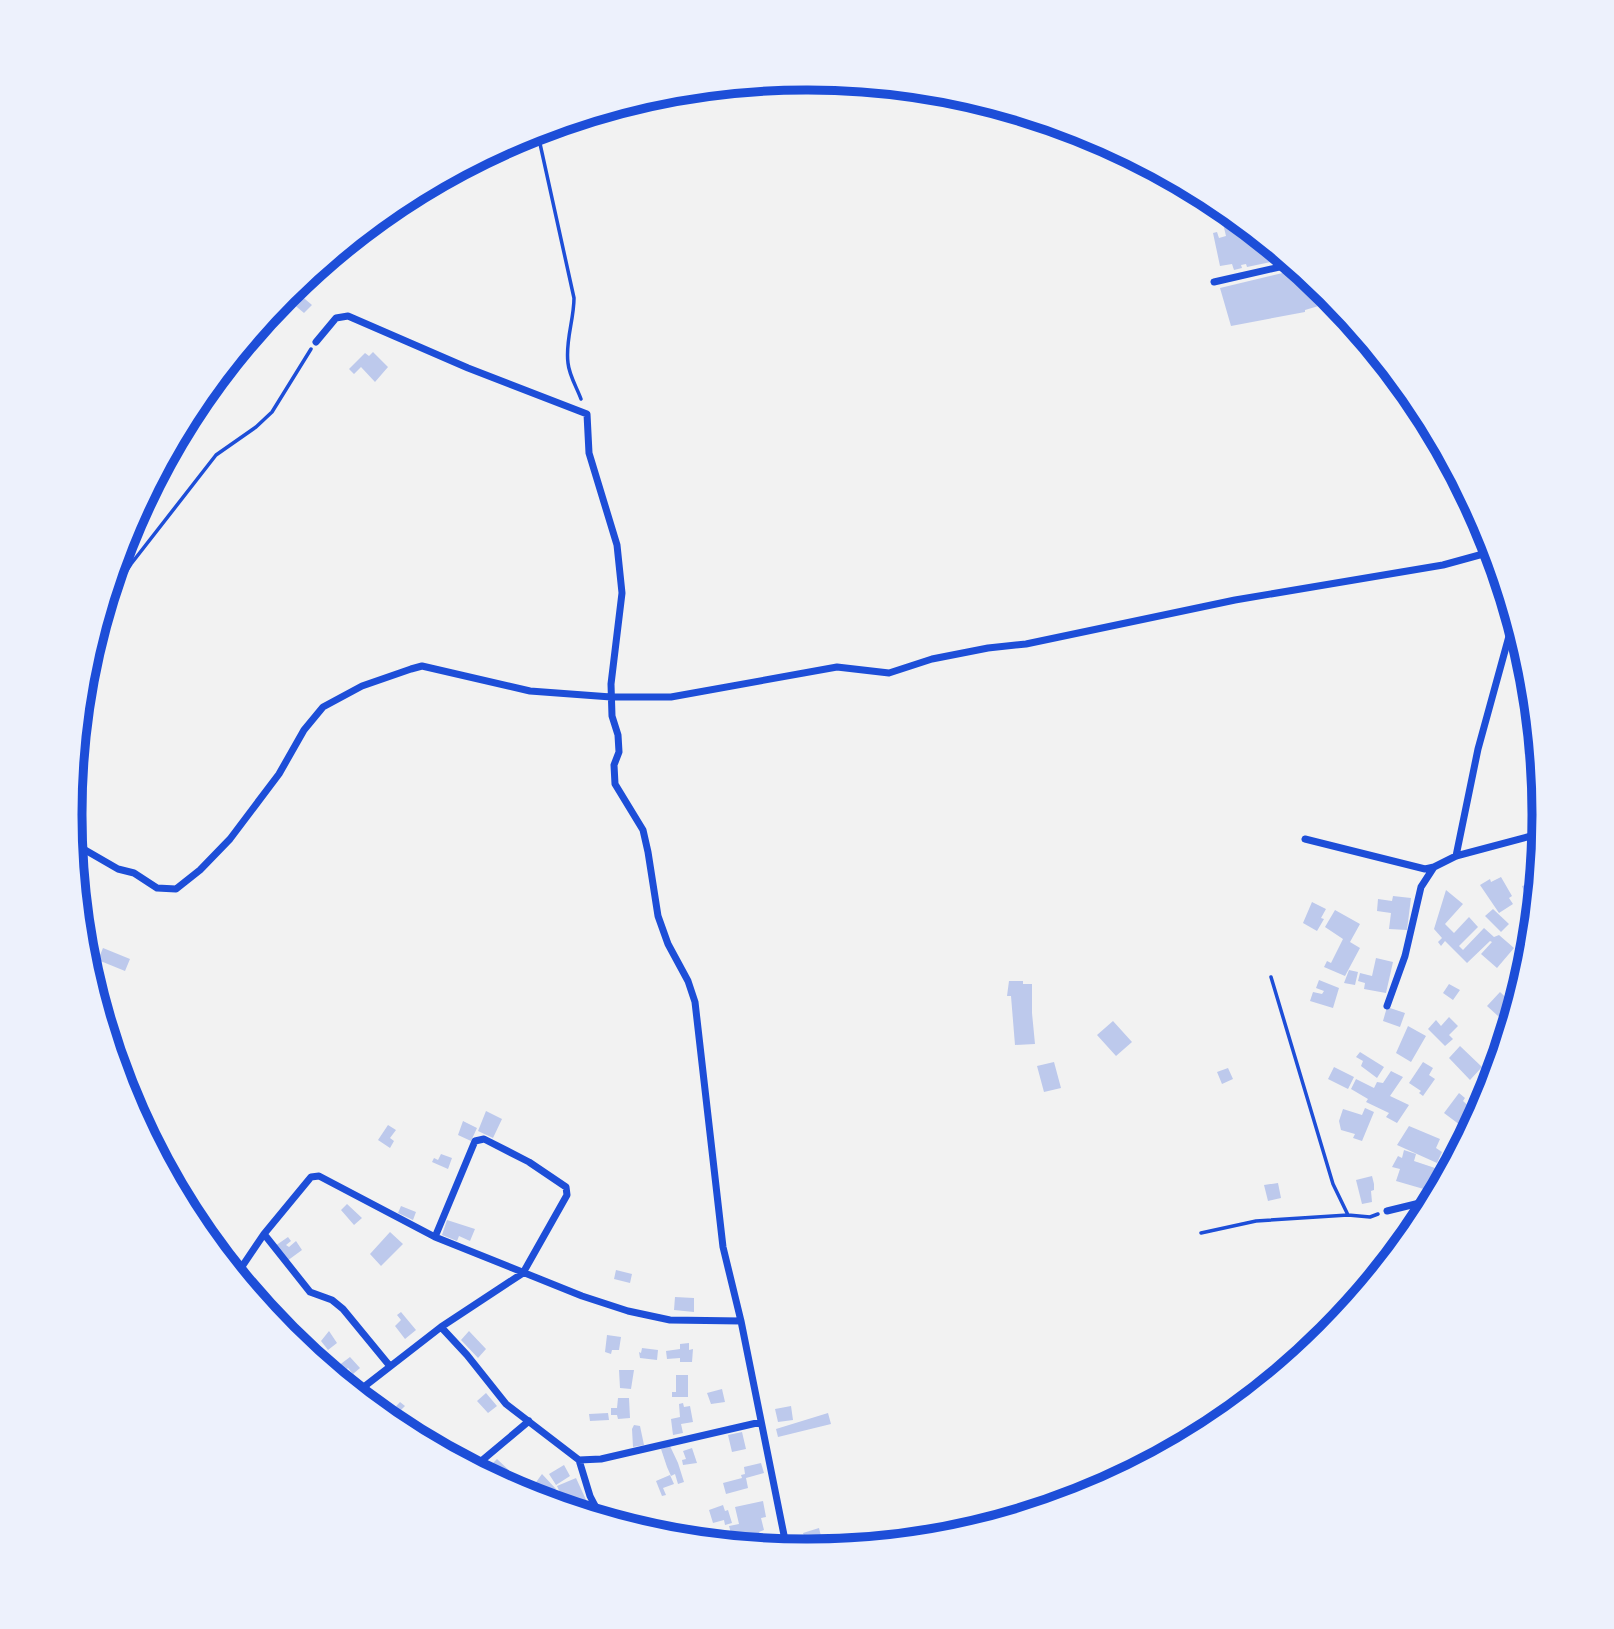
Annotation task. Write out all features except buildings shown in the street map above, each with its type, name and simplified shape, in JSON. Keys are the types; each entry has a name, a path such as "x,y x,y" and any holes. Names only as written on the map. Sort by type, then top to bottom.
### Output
{"street":[{"path":"1214,282 1281,267"},
{"path":"316,342 336,318 348,316 468,368 587,414 589,453 614,531 622,593 611,684 612,716 620,752 614,765 615,785 642,830 658,916 695,1002 723,1247 741,1321 785,1539"},
{"path":"83,849 118,869 134,873 157,888 176,889 201,870 230,839 288,761 314,716 323,707 362,686 422,666 530,691 611,697 671,697 757,679 837,667 890,673 932,659 1026,644 1235,600 1443,565 1483,554"},
{"path":"1456,856 1478,749 1509,636"},
{"path":"1305,839 1425,869 1456,856 1531,836"},
{"path":"1387,1006 1405,956 1421,887 1434,867"},
{"path":"363,1387 441,1327 523,1273 568,1192 566,1187 529,1162 484,1139 475,1141 435,1237"},
{"path":"241,1267 264,1234 312,1177 319,1176 435,1237 582,1296 659,1318 716,1323 741,1321"},
{"path":"1387,1211 1419,1203"},
{"path":"264,1234 310,1292 332,1300 343,1310 389,1366"},
{"path":"441,1327 506,1404 579,1461 596,1508"},
{"path":"480,1462 529,1421"},
{"path":"579,1461 601,1460 761,1422"}],"path":[{"path":"539,141 574,298 567,350 568,367 587,414"},
{"path":"123,577 216,455 256,427 272,412 316,342"},
{"path":"1271,977 1333,1184 1348,1215"},
{"path":"1201,1233 1256,1221 1348,1215 1370,1217 1387,1211"}]}
